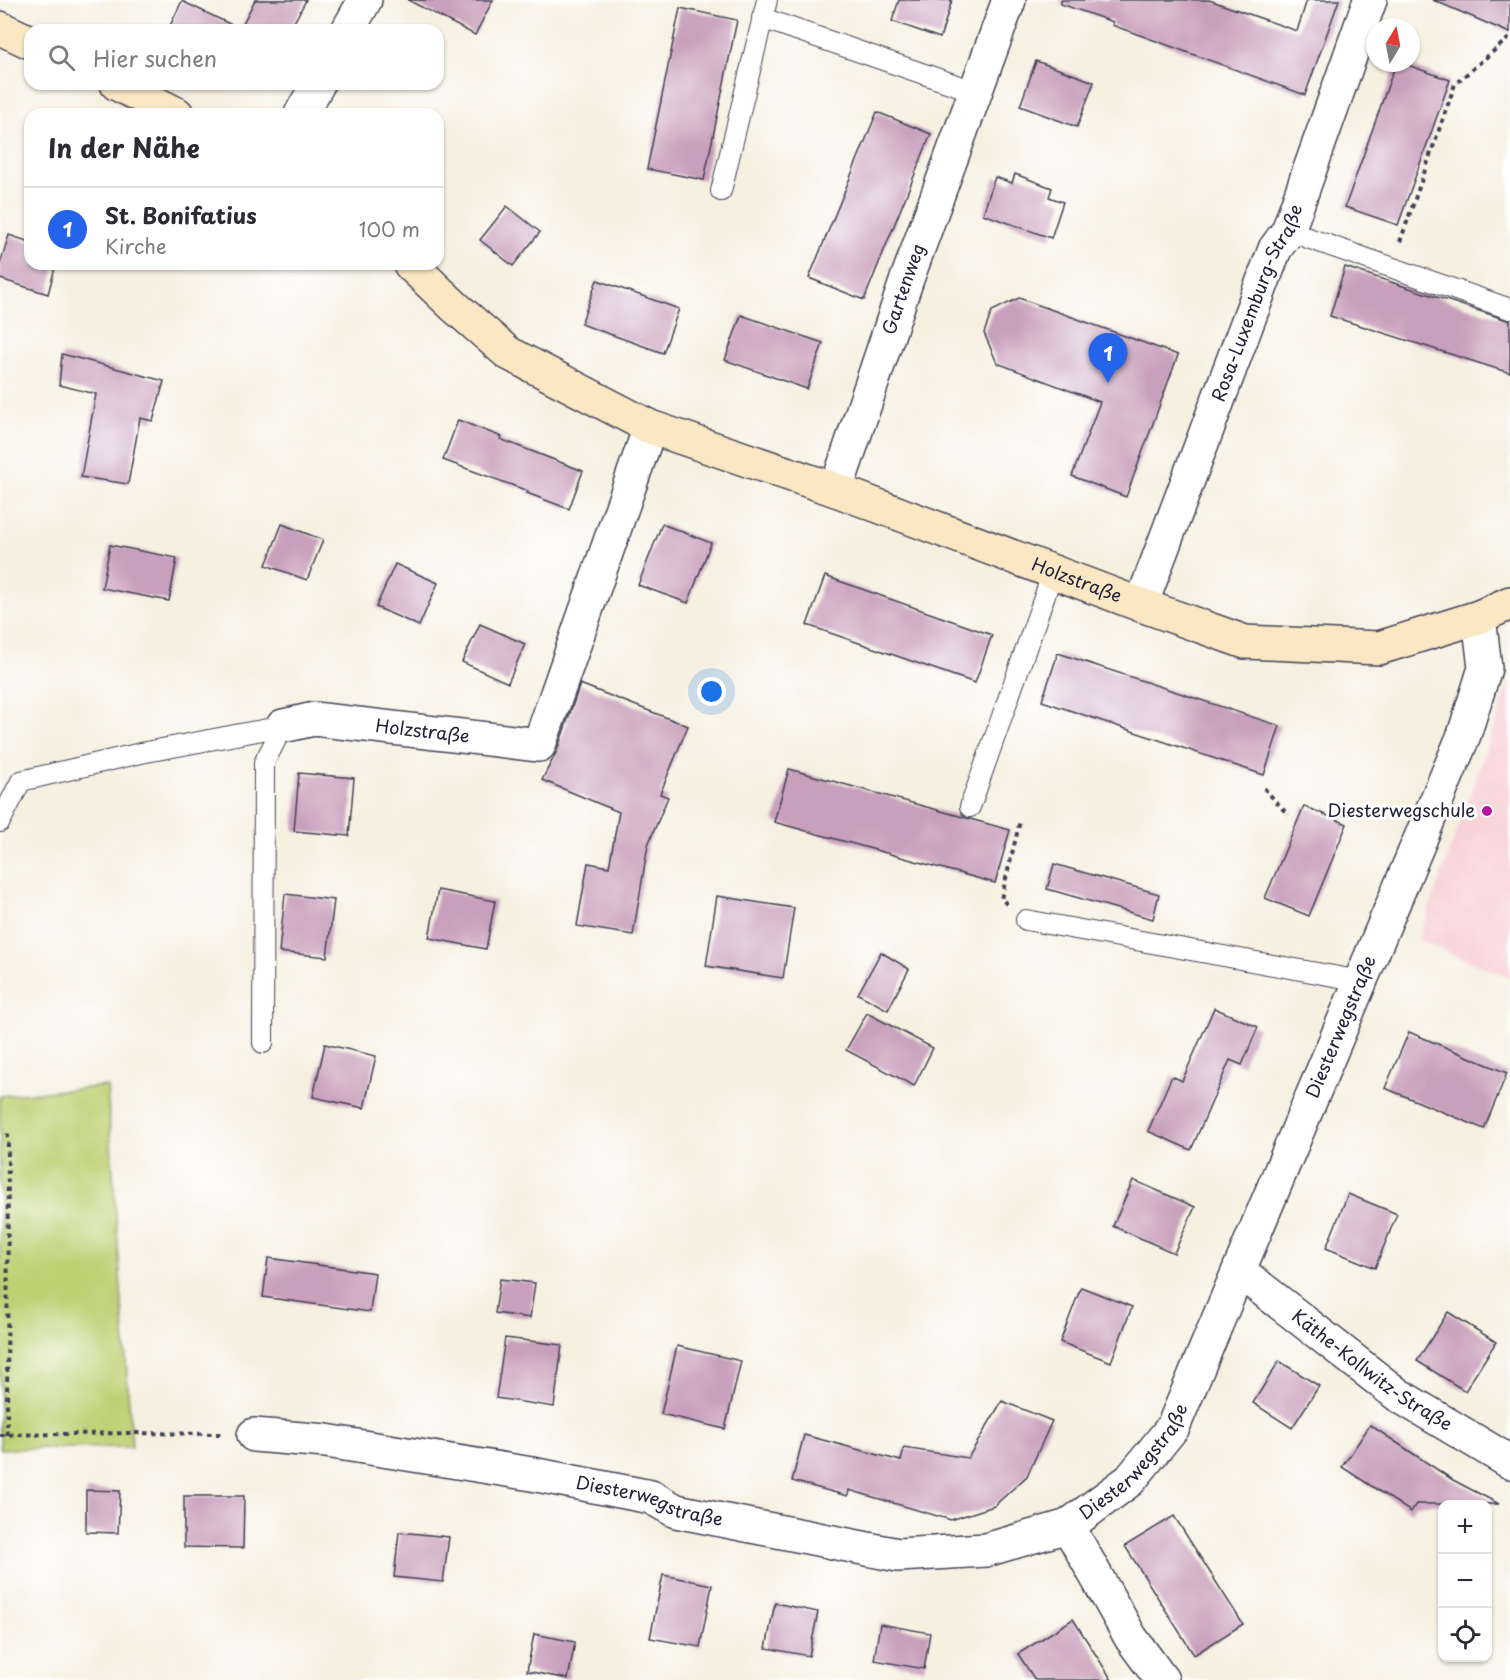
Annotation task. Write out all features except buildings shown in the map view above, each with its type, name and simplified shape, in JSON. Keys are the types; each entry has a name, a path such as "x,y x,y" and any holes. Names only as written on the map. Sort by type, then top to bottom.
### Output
{"street":[{"path":"351,24 365,0"},
{"name":"Gartenweg","path":"836,490 907,279 1009,0"},
{"name":"Rosa-Luxemburg-Straße","path":"1142,606 1275,249 1288,231 1369,0"},
{"path":"0,28 24,39"},
{"path":"129,90 165,108"},
{"path":"304,108 315,90"},
{"name":"Holzstraße","path":"417,270 508,353 650,427 836,490 1142,606 1245,642 1379,648 1479,617 1510,603"},
{"name":"Holzstraße","path":"283,726 314,719 539,745 650,427"},
{"name":"Diesterwegstraße","path":"254,1435 326,1441 532,1474 651,1497 676,1511 898,1555 986,1550 1068,1526 1130,1480 1173,1427 1464,735 1485,668 1479,617"},
{"name":"Käthe-Kollwitz-Straße","path":"1239,1271 1398,1395 1510,1462"},
{"path":"1068,1526 1131,1638 1162,1680"}],"lane":[{"path":"721,191 764,9 976,92"},
{"path":"1288,231 1510,309"},
{"path":"970,807 1053,572"},
{"path":"263,1043 264,763 283,726"},
{"name":"Holzstraße","path":"0,822 21,780 141,753 283,726"},
{"path":"1026,920 1361,981"}],"path":[{"path":"1391,267 1455,84 1510,37"},
{"path":"1264,788 1288,815"},
{"path":"1020,821 1001,899 1026,920"},
{"path":"7,1435 8,1133"},
{"path":"0,1435 132,1433 254,1435"}],"shaded area":[{"name":"Diesterwegschule","path":"1510,682 1510,978 1418,940"}],"green space":[{"path":"107,1086 132,1447 0,1449 0,1096"}],"place":[{"name":"St. Bonifatius","path":"1108,383"},
{"name":"Diesterwegschule","path":"1487,811"}]}
